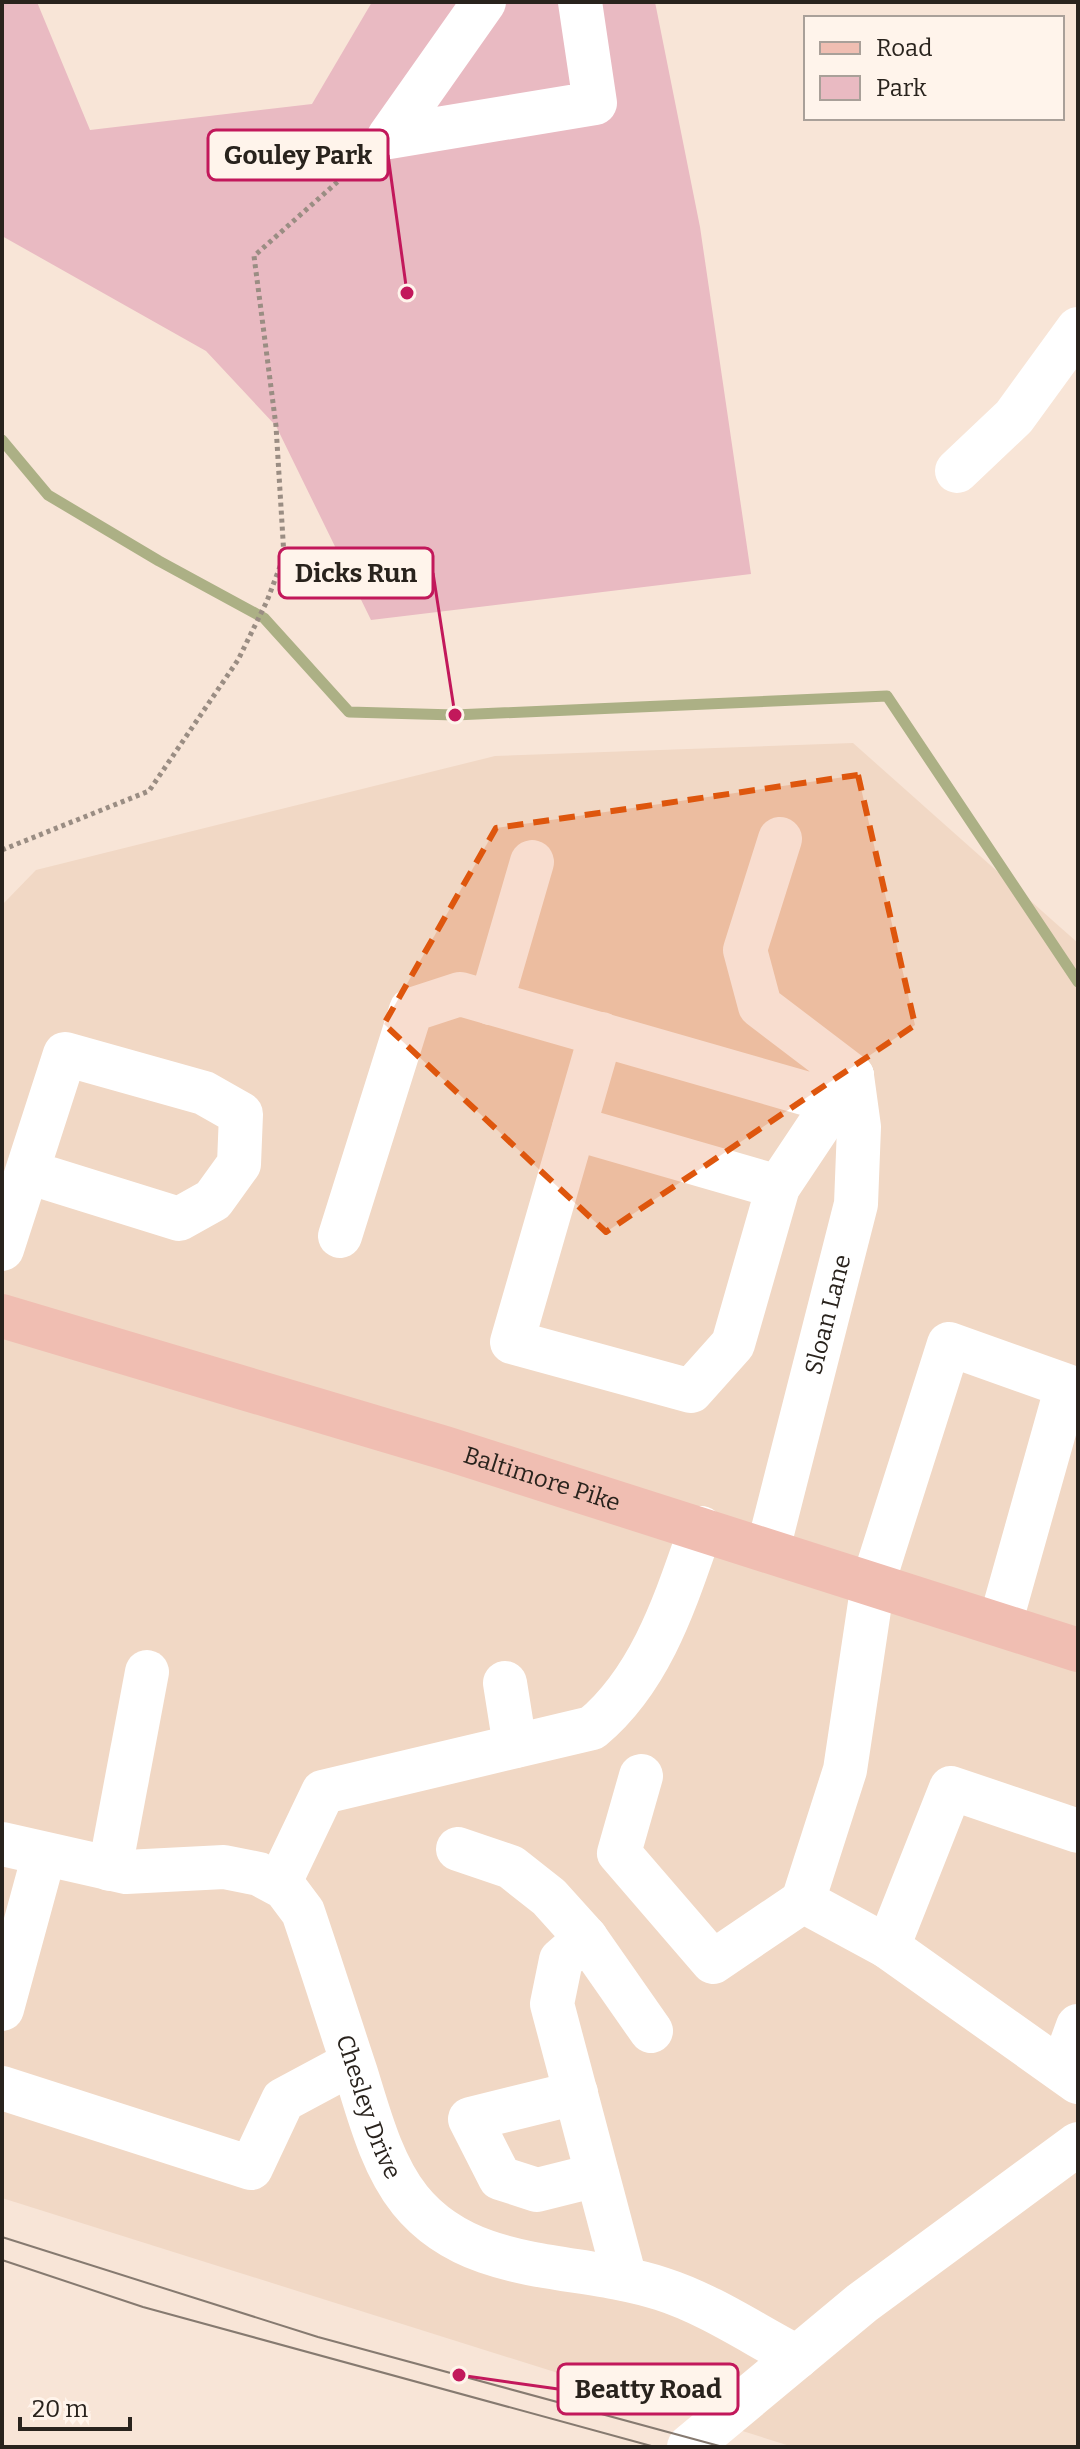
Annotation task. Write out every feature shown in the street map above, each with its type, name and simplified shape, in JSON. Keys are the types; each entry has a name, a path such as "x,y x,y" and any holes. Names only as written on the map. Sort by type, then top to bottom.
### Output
{"main road":[{"name":"Baltimore Pike","path":"2,1316 701,1528 1078,1650"}],"street":[{"path":"389,137 484,2"},
{"path":"389,137 595,103 580,2"},
{"path":"957,471 1014,417 1078,329"},
{"path":"780,839 745,950 760,1006 852,1076"},
{"path":"491,1003 532,862"},
{"path":"340,1236 411,1010 460,994 811,1095 852,1076"},
{"path":"601,1034 512,1342 691,1391 733,1344 778,1187 852,1076"},
{"path":"2,1249 65,1054 204,1093 241,1114 239,1164 213,1200 179,1219 28,1172"},
{"name":"Sloan Lane","path":"768,1549 856,1204 859,1127 852,1076"},
{"path":"574,1128 778,1187"},
{"path":"641,1776 619,1853 713,1962 803,1901 845,1770 873,1583 949,1344 1067,1386 1000,1624"},
{"path":"2,1844 110,1869 170,1871 224,1867 259,1874 279,1884 323,1792 592,1728 619,1706 667,1625 701,1528"},
{"path":"110,1869 147,1672"},
{"path":"505,1683 515,1746"},
{"path":"888,1947 951,1788 1078,1831"},
{"path":"458,1849 511,1867 549,1897 586,1938 651,2031"},
{"path":"2,2009 44,1855"},
{"name":"Chesley Drive","path":"279,1884 303,1912 352,2063 392,2169 410,2200 435,2225 460,2240 527,2264 625,2279 663,2289 797,2357"},
{"path":"803,1901 888,1947 1070,2076 1078,2026"},
{"path":"586,1938 561,1960 552,2004 625,2279"},
{"path":"2,2088 251,2168 283,2100 352,2063"},
{"path":"576,2093 470,2119 500,2178 537,2190 597,2175"},
{"path":"689,2447 862,2303 1078,2144"}],"path":[{"path":"2,850 149,791 238,660 267,601 284,556 276,426 254,256 389,137"}],"highlighted area":[{"path":"858,775 915,1025 606,1232 384,1024 496,828"}],"shaded area":[{"path":"853,743 1078,943 1078,2447 793,2447 2,2198 2,905 36,870 495,756"}],"green space":[{"path":"2,2 37,2 90,130 312,104 372,2 655,2 700,227 751,574 371,620 276,426 206,351 2,236"}],"waterway":[{"path":"2,440 48,495 159,561 264,618 349,712 455,715 887,696 1078,982"}],"tram line":[{"path":"2,2237 318,2337 723,2447"},
{"path":"2,2260 143,2307 655,2447"}],"place":[{"name":"Gouley Park","path":"407,293"},
{"name":"Dicks Run","path":"455,715"},
{"name":"Beatty Road","path":"459,2375"}]}
